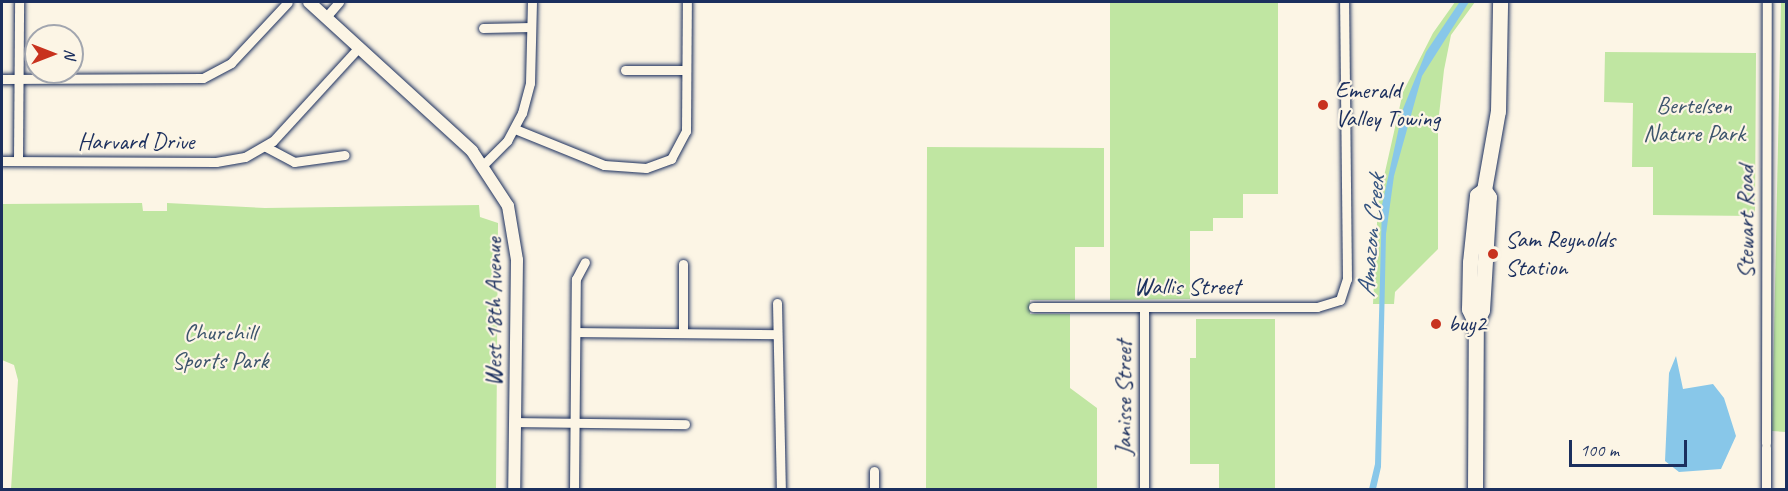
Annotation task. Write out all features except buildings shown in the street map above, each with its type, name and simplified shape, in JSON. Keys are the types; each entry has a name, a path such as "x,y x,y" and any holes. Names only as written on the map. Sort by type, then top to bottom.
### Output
{"main road":[{"path":"1475,489 1476,324 1469,309 1470,254 1477,195 1484,190 1499,96 1500,2"}],"street":[{"path":"18,162 19,2"},
{"path":"2,79 203,78 231,63 288,2"},
{"name":"West 18th Avenue","path":"309,2 484,164 508,206 516,240 514,489"},
{"path":"326,17 339,2"},
{"path":"484,164 515,129 530,83 532,2"},
{"path":"515,129 595,164 658,166 683,144 687,2"},
{"name":"Wallis Street","path":"1033,307 1325,307 1340,300 1347,279 1344,2"},
{"name":"Stewart Road","path":"1766,489 1767,2"},
{"path":"483,28 531,27"},
{"name":"Harvard Drive","path":"2,162 224,162 266,147 359,48"},
{"path":"625,70 686,70"},
{"path":"266,147 294,162 345,155"},
{"path":"574,489 576,279 585,262"},
{"path":"683,264 683,333"},
{"path":"777,303 782,489"},
{"name":"Janisse Street","path":"1144,307 1144,489"},
{"path":"576,332 777,334"},
{"path":"515,422 685,424"},
{"path":"874,471 874,489"}],"green space":[{"path":"1110,2 1278,2 1278,194 1243,194 1243,218 1213,218 1213,231 1190,231 1190,299 1110,300"},
{"path":"1455,2 1475,2 1451,35 1444,70 1438,124 1438,249 1395,292 1394,304 1373,304 1378,203 1403,92 1433,33"},
{"name":"Bertelsen Nature Park","path":"1781,2 1786,2 1786,432 1772,431"},
{"name":"Bertelsen Nature Park","path":"1605,52 1756,53 1755,216 1653,215 1653,167 1632,167 1633,103 1604,102"},
{"path":"927,147 1104,148 1104,247 1075,247 1075,300 1030,300 1030,314 1070,314 1070,388 1097,408 1097,489 926,490"},
{"name":"Churchill Sports Park","path":"142,203 143,211 167,211 167,203 265,208 479,205 480,217 498,223 496,489 11,489 18,380 14,365 2,360 2,204"},
{"path":"1196,319 1275,319 1275,489 1219,489 1219,464 1190,464 1190,358 1196,358"}],"water":[{"path":"1469,2 1422,76 1394,176 1386,234 1381,467 1376,489 1369,489 1375,464 1382,205 1403,109 1426,52 1459,3"},
{"path":"1676,356 1683,389 1713,384 1724,398 1736,436 1721,469 1679,472 1665,461 1669,373"}],"place":[{"name":"Emerald Valley Towing","path":"1323,105"},
{"name":"Sam Reynolds Station","path":"1493,254"},
{"name":"buy2","path":"1436,324"}],"water label":[{"name":"Amazon Creek","path":"1371,236"}]}
